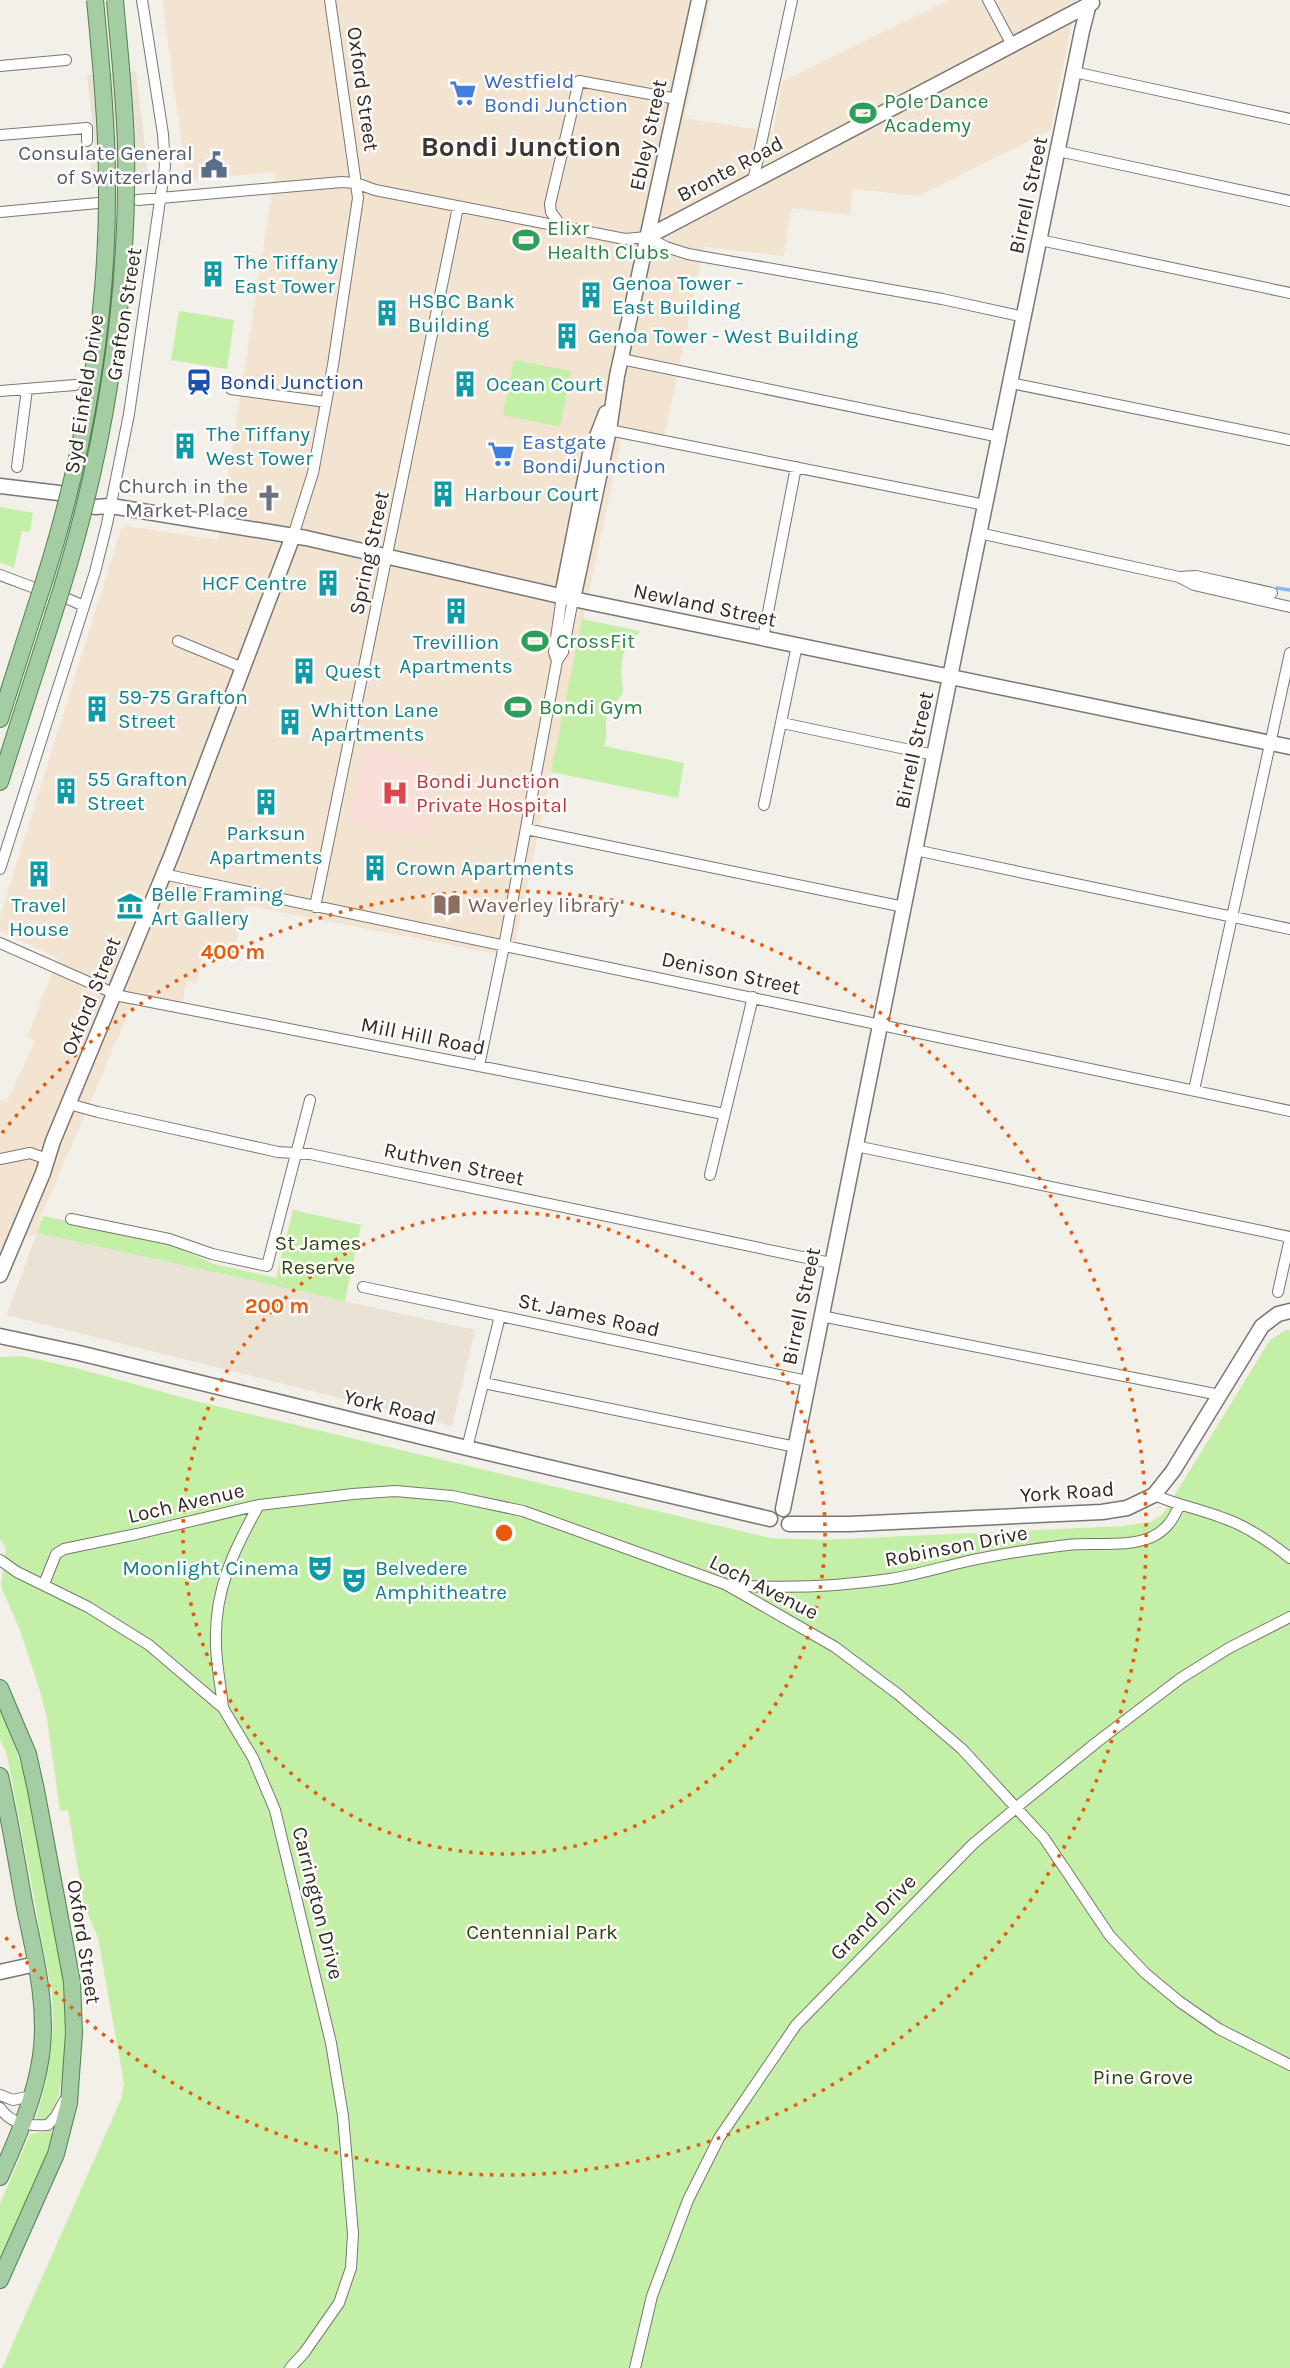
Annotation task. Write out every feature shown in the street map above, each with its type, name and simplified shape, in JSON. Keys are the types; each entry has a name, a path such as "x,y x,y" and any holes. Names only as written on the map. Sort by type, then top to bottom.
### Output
{"main road":[{"name":"Syd Einfeld Drive","path":"0,719 57,536 76,463 100,315 107,174 105,113 95,0"},
{"name":"Syd Einfeld Drive","path":"0,782 54,613 90,488 107,403 119,316 125,229 126,148 115,0"},
{"name":"Oxford Street","path":"0,1688 31,1766 72,1982 74,2033 71,2085 56,2154 0,2280"},
{"path":"0,1776 36,1964 43,2038 31,2096 0,2177"}],"street":[{"name":"Grafton Street","path":"0,869 95,572 129,414 162,198 165,150 142,0"},
{"name":"Oxford Street","path":"0,1275 163,874 293,536 313,473 358,198 330,0"},
{"name":"Ebley Street","path":"567,598 590,454 611,402 699,0"},
{"path":"753,181 792,0"},
{"path":"988,0 1012,46"},
{"name":"Bronte Road","path":"138,200 356,183 375,190 630,240 647,237 1012,46 1092,1"},
{"name":"Birrell Street","path":"783,1509 979,533 1074,72 1092,1"},
{"path":"0,66 66,60"},
{"path":"1074,72 1290,119"},
{"path":"562,227 551,212 550,204 579,81 677,99"},
{"path":"0,135 87,128 87,141"},
{"path":"1058,151 1290,201"},
{"path":"0,212 97,203"},
{"name":"Spring Street","path":"315,907 458,207"},
{"path":"647,237 688,254 942,299 1024,317"},
{"path":"1040,240 1290,293"},
{"path":"621,359 1000,437"},
{"path":"1011,383 1290,440"},
{"path":"0,391 75,385"},
{"path":"17,467 27,389"},
{"path":"231,389 326,402"},
{"name":"Ebley Street","path":"479,1066 557,661 554,652 609,430 611,402"},
{"path":"609,430 985,505"},
{"path":"763,638 796,467"},
{"path":"0,486 58,498 0,495"},
{"name":"Newland Street","path":"96,503 293,536 567,598 1290,747"},
{"path":"979,533 1179,577 1194,585 1290,607"},
{"path":"0,575 32,587"},
{"path":"1179,577 1196,576 1272,593"},
{"path":"68,599 84,606"},
{"path":"177,641 243,668"},
{"path":"764,805 797,645"},
{"path":"1194,1090 1290,653"},
{"path":"782,723 934,755"},
{"path":"526,829 904,907"},
{"path":"915,850 1290,929"},
{"name":"Denison Street","path":"163,874 1290,1111"},
{"name":"Mill Hill Road","path":"0,943 115,995 724,1114"},
{"path":"710,1175 753,997"},
{"path":"71,1219 169,1239 222,1256 267,1266 310,1100"},
{"name":"Ruthven Street","path":"69,1104 278,1152 310,1154 831,1263"},
{"path":"856,1146 1290,1238 1278,1292"},
{"path":"0,1159 30,1153 47,1159"},
{"name":"St. James Road","path":"363,1287 807,1381"},
{"name":"York Road","path":"789,1524 800,1526 900,1522 1102,1512 1127,1508 1154,1495 1173,1471 1262,1326 1279,1314 1290,1311"},
{"path":"467,1448 500,1316"},
{"path":"821,1316 1220,1395"},
{"name":"York Road","path":"0,1336 770,1519"},
{"path":"484,1383 796,1447"},
{"name":"Loch Avenue","path":"44,1584 56,1554 64,1549 259,1505 353,1493 395,1491 452,1496 523,1511 725,1584 835,1647 899,1695 962,1749 1017,1807 1044,1838 1110,1936 1145,1973 1219,2029 1290,2065"},
{"path":"1154,1495 1180,1506 1225,1518 1279,1549 1290,1559"},
{"path":"223,1707 216,1643 218,1610 228,1566 259,1505"},
{"name":"Robinson Drive","path":"725,1584 785,1589 830,1587 893,1579 971,1561 1069,1545 1127,1543 1151,1537 1163,1530 1172,1521 1180,1506"},
{"path":"783,1509 789,1515 789,1524 777,1529 770,1519 774,1511 783,1509"},
{"name":"Carrington Drive","path":"0,1560 17,1572 88,1607 149,1645 223,1707 253,1758 278,1819 331,2043 349,2170 353,2251 346,2289 325,2325 290,2368"},
{"name":"Grand Drive","path":"635,2368 652,2296 688,2200 719,2138 796,2025 974,1844 1017,1807 1181,1678 1229,1648 1290,1616"},
{"path":"0,1681 9,1706"},
{"path":"0,1972 36,1964"},
{"path":"0,2108 11,2120 22,2125 44,2125 51,2122 71,2085"},
{"path":"0,2095 13,2100 31,2096"}],"shaded area":[{"path":"162,0 711,0 684,118 773,132 782,82 948,0 1076,0 1051,130 918,196 853,189 850,215 791,208 784,256 704,247 662,446 622,436 512,957 245,905 233,959 203,952 197,983 187,981 182,1005 136,995 42,1214 37,1233 0,1248 0,1100 7,1102 35,1041 27,1037 58,958 0,931 0,917 121,529 127,526 218,540 275,172 187,180"},
{"path":"136,71 147,164 145,180 139,185 92,187 89,148 95,147 87,75"},
{"name":"Bondi Junction Private Hospital","path":"364,747 441,762 426,839 349,824"},
{"path":"37,1233 475,1330 452,1426 7,1315"}],"green space":[{"path":"179,311 234,320 227,369 171,360"},
{"path":"514,360 571,371 560,427 503,415"},
{"path":"0,507 33,513 30,532 22,531 14,568 0,562"},
{"path":"582,619 640,631 623,654 623,692 607,717 604,746 684,763 678,798 551,772"},
{"name":"St James Reserve","path":"293,1210 361,1225 345,1301 37,1233 43,1216 151,1239 172,1245 214,1264 276,1278"},
{"name":"Centennial Park","path":"1290,1330 1290,2368 2,2368 122,2097 124,2083 98,1938 84,1904 68,1810 60,1811 41,1694 21,1633 1,1586 6,1548 0,1539 0,1357 22,1356 76,1368 199,1402 770,1538 820,1540 1124,1526 1151,1522 1163,1514 1270,1340"},
{"path":"0,1706 28,1785 66,1990 65,2049 61,2082 53,2110 46,2121 38,2121 36,2117 50,2055 52,1993 7,1755 0,1739"},
{"path":"52,2131 47,2157 0,2264 0,2204 30,2134"}],"waterway":[{"path":"1277,588 1290,590"}],"tunnel":[{"path":"57,503 94,507"}],"place":[{"name":"Westfield Bondi Junction","path":"463,93"},
{"name":"Pole Dance Academy","path":"863,113"},
{"name":"Consulate General of Switzerland","path":"214,165"},
{"name":"Elixr Health Clubs","path":"526,240"},
{"name":"The Tiffany East Tower","path":"213,274"},
{"name":"Genoa Tower - East Building","path":"591,295"},
{"name":"HSBC Bank Building","path":"387,313"},
{"name":"Genoa Tower - West Building","path":"567,336"},
{"name":"Bondi Junction","path":"199,382"},
{"name":"Ocean Court","path":"465,384"},
{"name":"The Tiffany West Tower","path":"185,446"},
{"name":"Eastgate Bondi Junction","path":"501,454"},
{"name":"Harbour Court","path":"443,494"},
{"name":"Church in the Market Place","path":"269,498"},
{"name":"HCF Centre","path":"328,583"},
{"name":"Trevillion Apartments","path":"456,611"},
{"name":"CrossFit","path":"535,641"},
{"name":"Quest","path":"304,671"},
{"name":"Bondi Gym","path":"518,707"},
{"name":"59-75 Grafton Street","path":"97,709"},
{"name":"Whitton Lane Apartments","path":"290,722"},
{"name":"55 Grafton Street","path":"66,791"},
{"name":"Bondi Junction Private Hospital","path":"395,793"},
{"name":"Parksun Apartments","path":"266,802"},
{"name":"Crown Apartments","path":"375,868"},
{"name":"Travel House","path":"39,874"},
{"name":"Waverley library","path":"447,905"},
{"name":"Belle Framing Art Gallery","path":"130,906"},
{"name":"Moonlight Cinema","path":"320,1568"},
{"name":"Belvedere Amphitheatre","path":"354,1580"}],"district":[{"name":"Bondi Junction","path":"521,146"}],"park label":[{"name":"Pine Grove","path":"1143,2077"}]}
